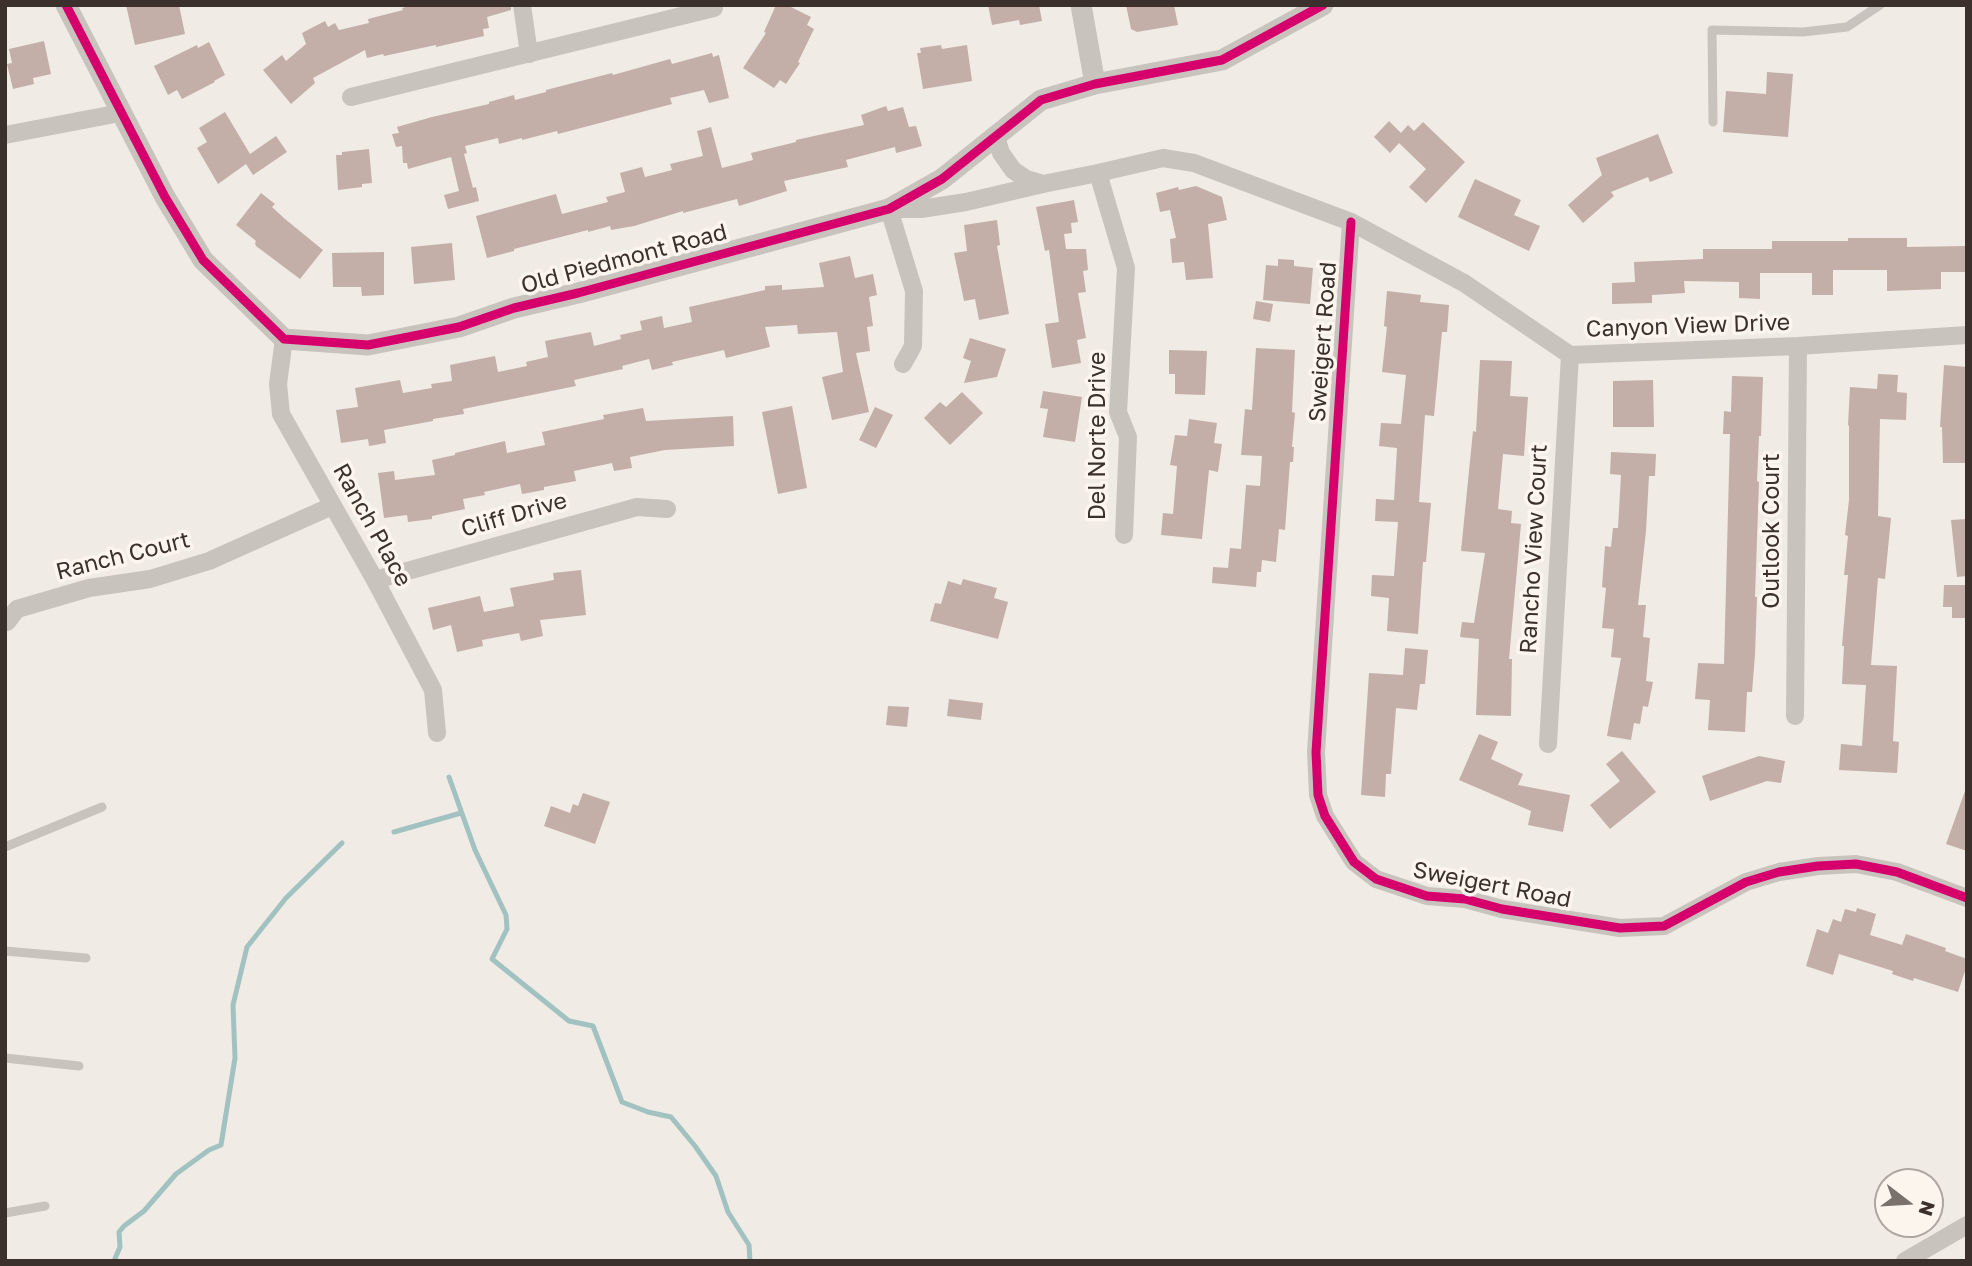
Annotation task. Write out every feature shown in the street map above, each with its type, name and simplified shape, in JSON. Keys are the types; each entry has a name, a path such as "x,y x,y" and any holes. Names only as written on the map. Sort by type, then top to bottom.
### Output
{"street":[{"path":"66,5 164,197 203,260 284,339"},
{"path":"522,5 529,54"},
{"path":"351,97 714,8 713,5"},
{"path":"1082,5 1096,84"},
{"name":"Old Piedmont Road","path":"284,339 368,345 458,327 514,308 889,209 942,179 1041,100 1096,84 1222,60 1323,5"},
{"path":"5,135 120,113"},
{"path":"996,137 1001,153 1013,170 1026,179 1043,184"},
{"name":"Canyon View Drive","path":"889,209 921,209 966,202 1163,158 1194,163 1351,222 1464,283 1570,355 1798,346 1967,335"},
{"name":"Del Norte Drive","path":"1098,173 1126,268 1118,412 1128,437 1124,535"},
{"path":"889,209 914,291 912,346 903,365"},
{"name":"Sweigert Road","path":"1351,222 1316,752 1318,796 1325,816 1354,862 1376,879 1427,896 1465,899 1502,909 1620,928 1664,926 1746,882 1779,872 1818,866 1856,864 1897,872 1967,898"},
{"name":"Ranch Place","path":"284,339 278,384 281,414 375,580 433,690 437,733"},
{"name":"Outlook Court","path":"1795,716 1798,346"},
{"name":"Rancho View Court","path":"1548,744 1570,355"},
{"name":"Ranch Court","path":"7,622 17,609 89,589 150,579 209,561 332,506"},
{"name":"Cliff Drive","path":"375,580 637,507 667,509"},
{"path":"1905,1261 1967,1226"}],"lane":[{"path":"1713,122 1712,30 1802,32 1847,27 1880,5"},
{"path":"5,847 102,807"},
{"path":"5,951 86,958"},
{"path":"5,1058 79,1066"},
{"path":"5,1213 45,1206"}],"building":[{"path":"126,5 179,5 185,34 135,45"},
{"path":"413,5 511,5 511,10 487,17 489,28 483,29 484,36 367,58 365,50 313,78 315,83 291,104 263,70 282,55 286,61 306,44 302,33 325,21 328,27 335,23 339,30 369,23 368,19"},
{"path":"776,5 787,5 811,17 807,25 814,29 798,62 800,63 786,84 780,80 774,88 743,68 766,33 764,32"},
{"path":"988,5 1039,5 1042,21 1020,25 1019,20 992,25"},
{"path":"1126,5 1174,5 1178,25 1137,32 1131,29"},
{"path":"44,41 51,74 33,78 34,84 13,89 7,64 12,63 9,49"},
{"path":"209,42 225,75 182,99 177,90 168,95 154,66"},
{"path":"941,45 942,49 967,45 972,81 923,89 917,53 921,53 920,48"},
{"path":"712,53 713,57 719,55 729,98 709,103 704,90 670,98 672,104 558,134 557,131 499,144 498,138 465,146 467,153 464,154 479,201 448,209 444,195 459,191 451,157 408,169 407,163 403,163 402,146 396,147 392,134 399,133 397,127 514,95 515,100 670,59 672,64"},
{"path":"1767,72 1793,74 1788,137 1723,132 1726,91 1766,94"},
{"path":"886,106 888,111 903,107 909,127 916,126 922,146 896,153 895,147 846,160 848,167 784,181 787,191 739,206 737,199 634,226 588,230 487,258 476,216 556,194 562,214 608,202 606,197 625,192 620,173 642,167 645,177 672,170 670,164 703,156 697,131 711,127 722,168 753,160 751,153 864,125 861,115"},
{"path":"225,112 250,154 276,136 287,152 253,175 246,164 218,184 197,148 207,142 199,128"},
{"path":"1389,121 1401,133 1408,125 1414,131 1423,122 1465,162 1426,203 1409,187 1426,169 1399,143 1390,153 1374,137"},
{"path":"1658,134 1673,173 1650,182 1648,177 1611,192 1614,196 1583,223 1568,205 1602,175 1596,158"},
{"path":"369,149 372,183 338,190 336,155"},
{"path":"1475,179 1521,200 1514,215 1540,226 1529,251 1458,217"},
{"path":"1196,186 1222,197 1227,220 1208,224 1213,278 1186,280 1184,262 1172,263 1170,239 1176,238 1170,210 1160,212 1156,193 1178,187 1179,190"},
{"path":"261,193 275,204 272,207 285,219 323,250 300,279 256,246 256,241 236,225"},
{"path":"1074,200 1078,222 1071,223 1072,233 1064,234 1066,249 1086,249 1088,270 1083,271 1086,292 1078,293 1086,338 1077,340 1081,363 1052,368 1045,324 1059,322 1049,250 1045,251 1036,207"},
{"path":"997,220 1000,245 997,246 1009,314 979,320 975,299 964,301 954,253 967,251 964,225"},
{"path":"1848,238 1907,238 1907,247 1967,246 1967,272 1941,272 1941,289 1887,291 1887,270 1833,270 1833,295 1812,295 1812,273 1760,273 1760,299 1739,298 1739,282 1684,281 1685,293 1652,295 1652,303 1612,304 1612,283 1635,282 1634,262 1703,259 1703,249 1772,249 1772,241 1848,241"},
{"path":"452,243 455,280 414,284 411,247"},
{"path":"384,252 384,295 362,296 361,287 333,287 332,253"},
{"path":"850,256 855,278 873,274 877,295 869,297 873,326 867,327 870,351 856,353 869,412 832,420 822,377 843,372 837,332 798,334 797,325 765,327 770,347 726,358 724,350 672,362 673,365 652,370 649,359 622,366 623,369 574,380 576,386 463,409 464,414 384,430 386,443 369,446 368,439 341,443 336,410 358,407 355,388 400,380 403,393 432,388 431,384 452,381 450,365 495,356 498,372 527,366 526,362 548,357 545,341 591,332 594,346 621,339 620,335 642,330 640,321 662,316 664,328 692,322 689,307 765,290 765,286 782,285 782,290 824,287 819,263"},
{"path":"1278,259 1294,260 1294,266 1313,268 1310,304 1263,300 1266,265 1278,266"},
{"path":"1387,291 1421,295 1420,302 1449,305 1447,332 1442,332 1434,416 1425,415 1419,502 1431,503 1426,562 1423,562 1418,634 1387,631 1389,598 1371,596 1372,575 1394,576 1398,522 1375,521 1376,499 1394,500 1397,448 1379,446 1381,423 1401,424 1406,375 1382,372 1387,327 1384,326"},
{"path":"1256,301 1273,304 1270,322 1253,319"},
{"path":"970,338 1006,349 997,377 964,383 971,361 963,358"},
{"path":"1256,348 1295,350 1292,412 1295,413 1294,447 1293,462 1290,462 1285,530 1279,529 1276,562 1262,560 1261,572 1257,572 1256,587 1212,583 1213,567 1228,568 1230,548 1241,549 1246,485 1260,486 1262,456 1241,455 1245,409 1252,410"},
{"path":"1169,350 1207,351 1205,395 1175,394 1175,374 1169,374"},
{"path":"1480,360 1512,361 1510,396 1528,397 1524,456 1503,454 1498,509 1512,511 1511,523 1521,524 1509,659 1512,659 1511,716 1476,715 1479,639 1460,637 1462,622 1474,623 1485,553 1461,551 1473,431 1476,432"},
{"path":"1944,365 1967,367 1967,463 1943,463 1940,427"},
{"path":"1878,374 1898,375 1897,392 1907,393 1906,420 1880,419 1878,516 1891,518 1885,579 1878,578 1871,665 1897,666 1893,741 1899,742 1897,773 1839,770 1841,744 1862,746 1866,685 1842,684 1848,575 1844,575 1848,536 1845,535 1849,500 1850,387 1877,389"},
{"path":"1732,376 1763,377 1757,481 1755,655 1752,692 1747,692 1745,732 1708,730 1710,700 1695,699 1698,663 1724,664 1730,434 1723,434 1724,411 1731,412"},
{"path":"1653,380 1654,427 1613,427 1613,381"},
{"path":"1043,391 1082,397 1075,442 1043,437 1048,409 1040,408"},
{"path":"962,392 983,413 950,445 924,418 940,402 946,407"},
{"path":"792,406 807,488 778,494 762,412"},
{"path":"875,407 893,415 876,448 859,440"},
{"path":"643,408 646,421 733,416 734,446 665,450 630,457 632,468 614,471 612,463 574,471 576,481 544,487 544,490 522,494 520,484 484,492 485,495 463,499 465,509 432,516 432,519 408,522 407,515 384,518 378,473 394,471 395,480 435,475 432,460 505,441 507,453 545,445 542,432 604,419 603,415"},
{"path":"1189,419 1217,423 1214,443 1222,444 1218,472 1209,470 1202,539 1161,535 1163,513 1173,514 1177,466 1170,465 1175,435 1187,436"},
{"path":"1611,452 1656,454 1655,476 1649,476 1638,605 1646,605 1643,637 1650,638 1646,681 1653,682 1648,707 1643,706 1640,724 1634,723 1631,740 1607,736 1621,658 1611,657 1614,629 1602,628 1606,588 1602,587 1605,546 1611,547 1613,528 1618,528 1621,475 1610,474"},
{"path":"1967,519 1967,576 1957,577 1951,520"},
{"path":"581,570 586,615 540,620 543,636 521,641 519,633 482,640 483,646 457,652 451,625 433,630 428,608 480,596 484,612 514,606 510,588 554,580 553,573"},
{"path":"963,579 997,588 994,598 1008,602 998,639 930,621 935,603 941,604 948,581 961,585"},
{"path":"1944,585 1967,585 1967,618 1952,618 1952,607 1943,607"},
{"path":"1405,648 1428,650 1425,684 1420,684 1417,710 1396,708 1391,774 1386,774 1385,797 1361,795 1369,673 1403,675"},
{"path":"949,699 983,703 981,720 947,716"},
{"path":"888,706 909,707 907,727 886,725"},
{"path":"1479,734 1498,742 1491,759 1523,774 1518,785 1570,795 1563,832 1528,825 1531,811 1459,780"},
{"path":"1622,751 1656,792 1610,829 1590,805 1620,781 1606,764"},
{"path":"1759,756 1785,761 1781,783 1767,781 1710,801 1702,776"},
{"path":"1967,791 1967,851 1946,844"},
{"path":"583,793 610,802 595,844 544,826 551,806 570,813 573,804 578,806"},
{"path":"1857,908 1876,914 1870,935 1902,945 1906,934 1946,948 1945,951 1967,959 1958,992 1914,978 1913,981 1892,974 1893,971 1839,954 1833,975 1806,966 1817,929 1828,933 1833,919 1841,922 1845,909 1856,912"}],"waterway":[{"path":"449,777 475,850 506,915 507,929 492,959 569,1021 593,1026 622,1102 671,1117 716,1176 728,1212 749,1245 750,1261"},
{"path":"394,832 461,813"},
{"path":"114,1261 120,1247 119,1232 124,1226 144,1211 176,1174 209,1150 221,1145 235,1058 233,1005 247,947 286,898 342,843"}],"cycle path":[{"path":"66,5 165,197 203,260 284,339 368,345 459,327 514,308 889,209 942,179 1041,100 1095,84 1222,60 1323,5"},
{"path":"1351,222 1316,752 1318,795 1325,816 1354,862 1376,879 1427,896 1465,899 1502,909 1620,928 1664,926 1746,882 1779,872 1818,866 1856,864 1897,872 1967,898"}]}
